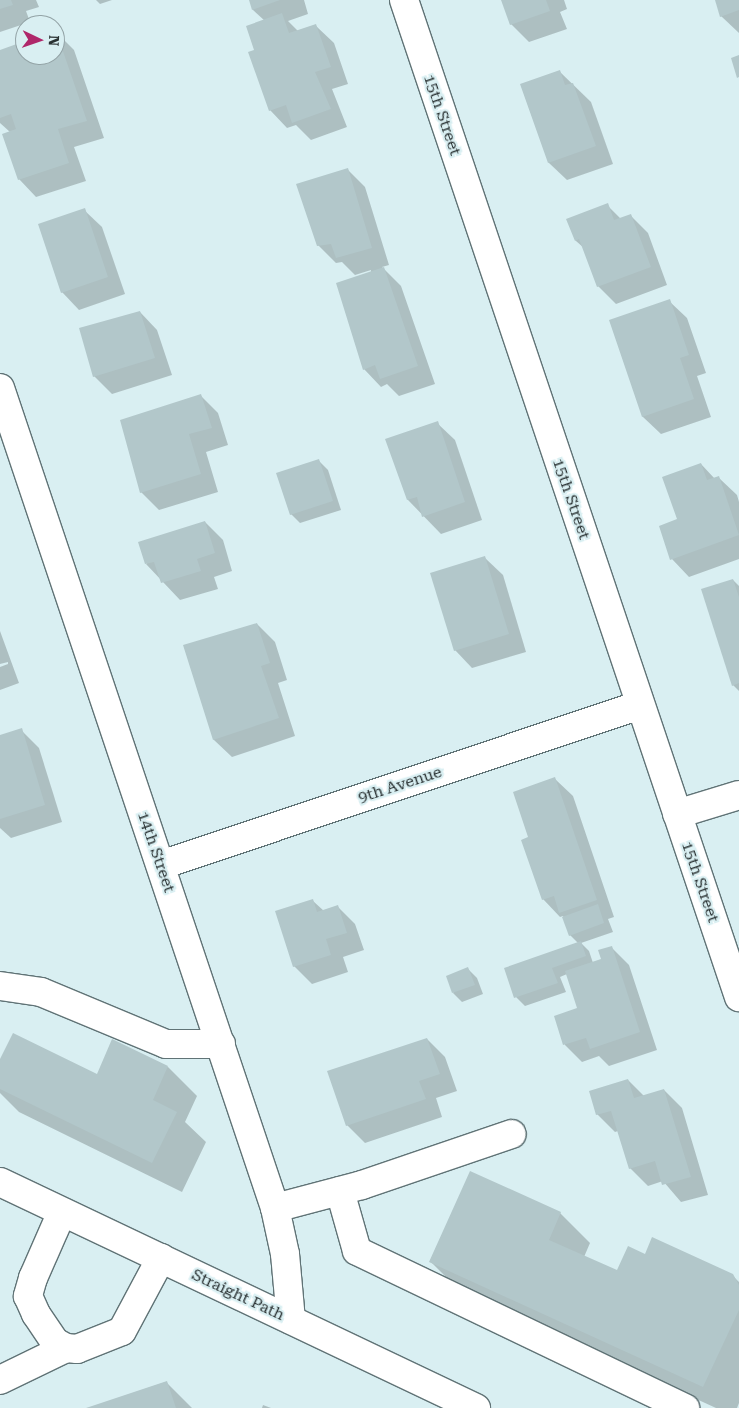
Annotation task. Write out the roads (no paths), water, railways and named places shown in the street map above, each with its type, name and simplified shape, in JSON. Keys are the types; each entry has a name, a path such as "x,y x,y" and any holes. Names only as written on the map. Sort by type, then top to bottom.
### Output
{"street":[{"name":"15th Street","path":"404,0 739,997"},
{"name":"14th Street","path":"0,388 275,1208 285,1254 291,1320"},
{"name":"9th Avenue","path":"160,865 640,705"},
{"path":"677,814 739,795"},
{"path":"0,986 41,992 166,1044 221,1044"},
{"path":"275,1208 340,1191 512,1134"},
{"name":"Straight Path","path":"0,1182 470,1407"},
{"path":"340,1191 357,1251 685,1408"},
{"path":"62,1212 33,1278 28,1296 36,1314 55,1342 66,1348 77,1349 122,1331 162,1258"},
{"path":"0,1380 66,1348"}]}
